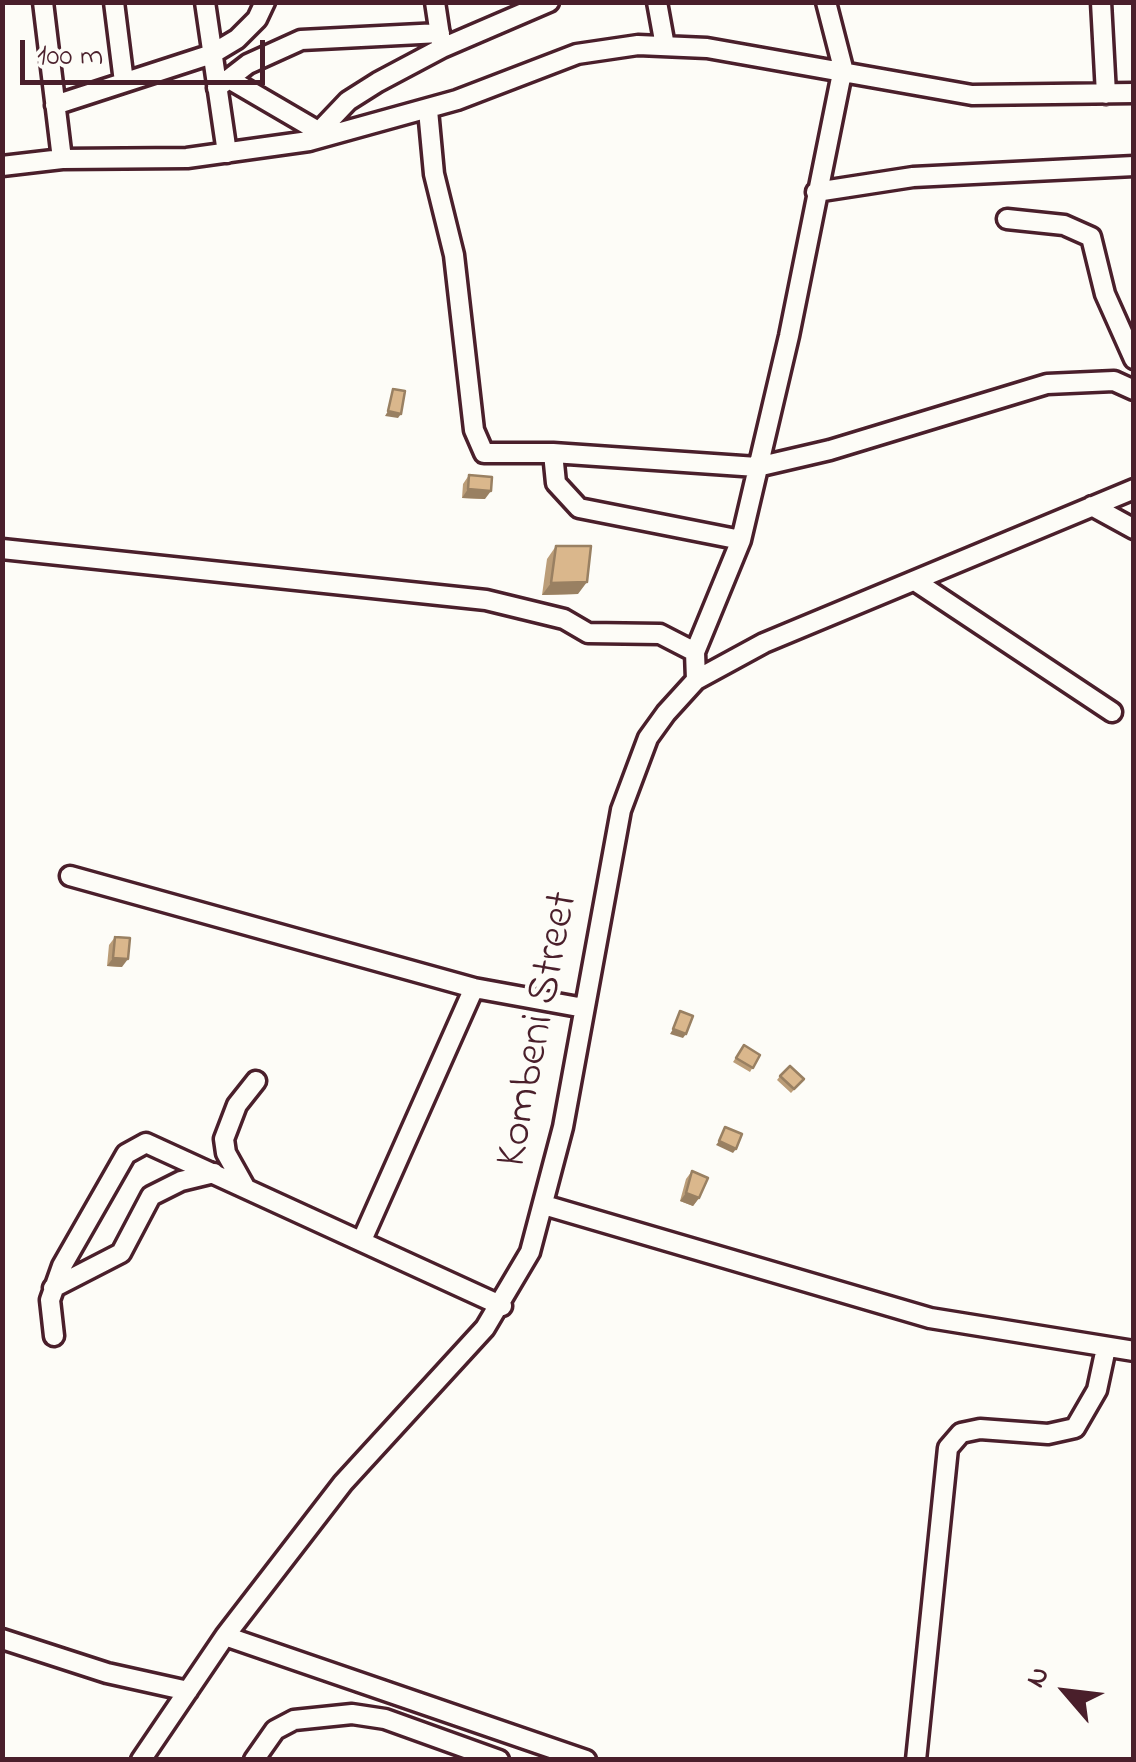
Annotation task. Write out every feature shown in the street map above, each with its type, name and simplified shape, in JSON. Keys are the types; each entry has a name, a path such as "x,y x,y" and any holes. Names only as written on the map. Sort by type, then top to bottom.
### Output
{"street":[{"path":"42,2 62,159"},
{"path":"114,2 124,82"},
{"path":"206,2 212,54 223,83 226,153"},
{"path":"55,105 212,54 237,39 257,20 265,2"},
{"path":"436,2 441,40"},
{"path":"314,136 348,101 441,40 549,2"},
{"path":"657,2 664,46"},
{"path":"696,680 695,652 741,540 790,336 843,68 826,2"},
{"path":"1101,2 1106,94"},
{"path":"223,83 273,50 301,40 441,40"},
{"path":"2,166 62,159 226,153 428,110 578,54 664,46 707,48 843,68 972,94 1134,94"},
{"path":"223,83 314,136"},
{"path":"428,110 434,174 454,255 477,444 484,453 553,453 757,467 1048,384 1102,380 1134,390"},
{"path":"816,192 913,177 1134,166"},
{"path":"1007,218 1064,225 1091,238 1105,294 1134,360"},
{"path":"553,453 556,484 579,508 741,540"},
{"name":"Kombeni Street","path":"141,1760 226,1636 369,1450 502,1306 530,1252 544,1205 622,810 634,771 657,726 696,680 764,644 1134,489"},
{"path":"1092,506 1134,529"},
{"path":"2,549 486,600 548,614 588,633 660,634 695,652"},
{"path":"915,582 1112,712"},
{"path":"70,876 474,988 584,1008"},
{"path":"362,1240 474,988"},
{"path":"246,1187 226,1153 224,1139 237,1105 256,1081"},
{"path":"54,1336 53,1288 109,1179 136,1145 166,1150 502,1306"},
{"path":"53,1288 120,1253 151,1196 214,1173"},
{"path":"544,1205 930,1318 1134,1351"},
{"path":"916,1760 943,1466 948,1448 962,1434 980,1429 1048,1434 1076,1428 1097,1390 1106,1348"},
{"path":"226,1636 586,1760"},
{"path":"2,1638 106,1673 188,1691"},
{"path":"254,1760 275,1730 294,1720 352,1714 385,1719 462,1753 499,1760"}],"building":[{"path":"393,389 405,391 401,414 388,411"},
{"path":"469,475 492,477 491,491 468,489"},
{"path":"556,546 591,546 587,582 551,583"},
{"path":"115,937 130,938 128,959 113,958"},
{"path":"680,1011 693,1016 686,1034 673,1029"},
{"path":"744,1045 760,1055 753,1068 736,1058"},
{"path":"790,1066 804,1079 794,1089 780,1076"},
{"path":"725,1127 742,1134 736,1149 719,1141"},
{"path":"692,1171 708,1178 699,1198 686,1193"}]}
